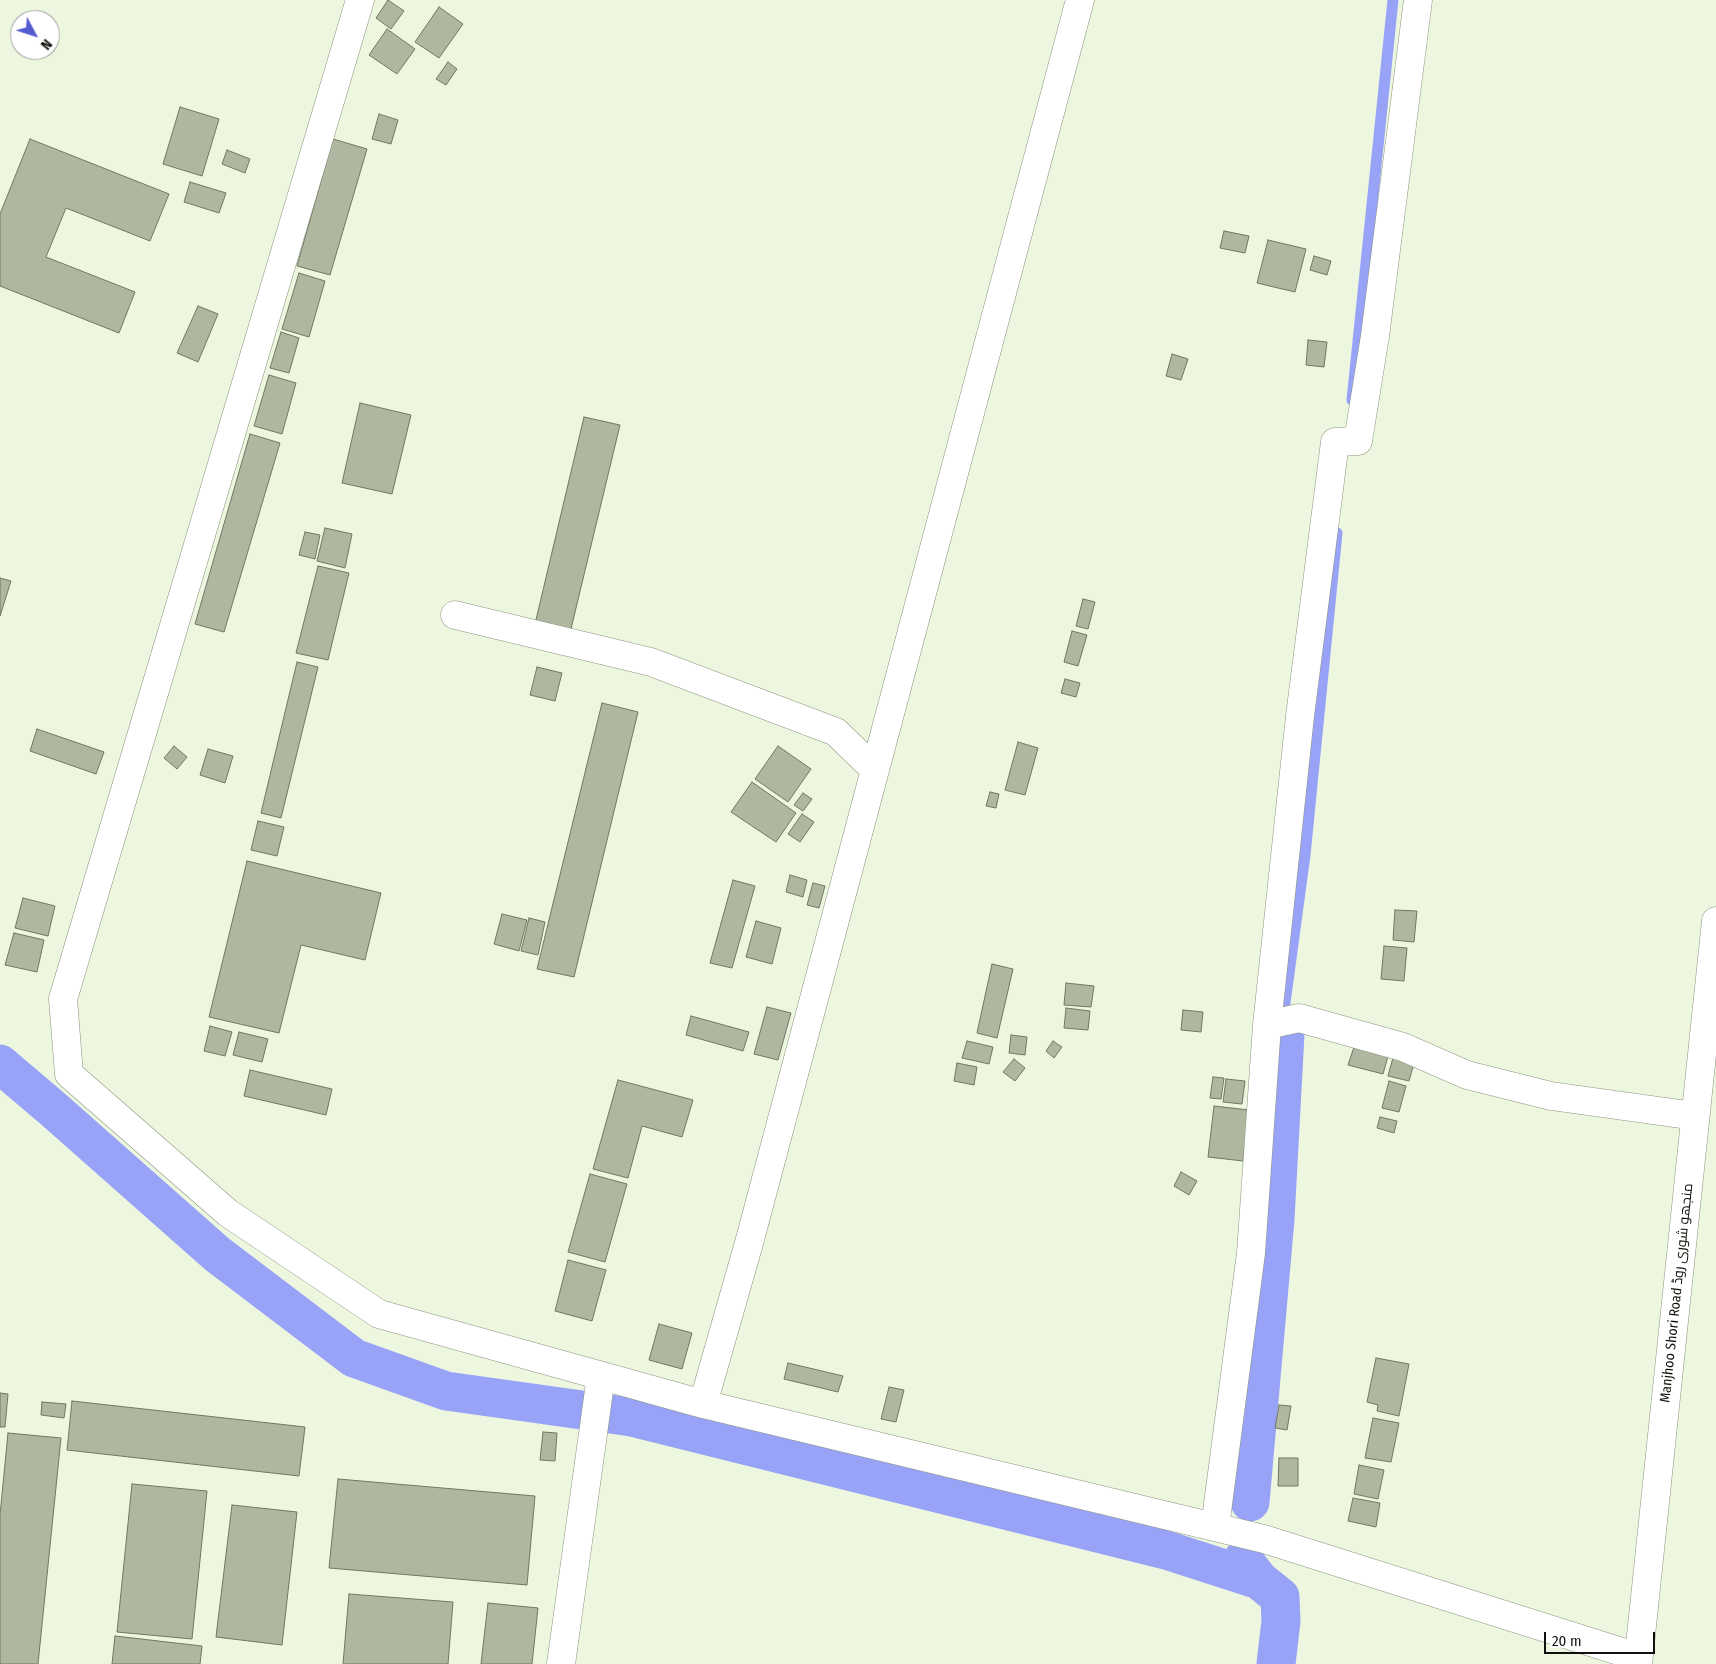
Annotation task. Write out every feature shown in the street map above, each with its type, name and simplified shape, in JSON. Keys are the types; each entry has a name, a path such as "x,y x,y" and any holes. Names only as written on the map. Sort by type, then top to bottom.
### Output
{"street":[{"path":"360,0 63,999 70,1074 228,1213 379,1314 703,1404 1264,1538 1638,1660"},
{"path":"703,1404 751,1234 1080,0"},
{"path":"1215,1527 1251,1253 1267,1025 1300,716 1347,442 1375,336 1418,0"},
{"path":"455,615 660,666 836,732 875,770"},
{"name":"Manjhoo Shori Road منجھو شوری روڈ","path":"1638,1660 1716,921"},
{"path":"1267,1025 1299,1018 1403,1048 1467,1075 1551,1096 1695,1116"},
{"path":"561,1664 601,1376"}],"building":[{"path":"388,0 404,11 391,29 376,18"},
{"path":"439,7 463,24 439,58 415,42"},
{"path":"387,29 415,49 397,74 369,55"},
{"path":"448,62 457,69 446,85 436,79"},
{"path":"180,107 219,119 202,176 163,164"},
{"path":"379,114 398,120 391,144 372,139"},
{"path":"30,139 169,194 150,241 66,208 46,257 135,292 119,333 0,286 0,214"},
{"path":"333,139 367,149 330,275 297,266"},
{"path":"227,150 250,159 245,173 222,164"},
{"path":"190,182 226,193 219,213 184,202"},
{"path":"1224,231 1249,236 1245,253 1220,248"},
{"path":"1268,240 1306,249 1295,292 1257,283"},
{"path":"1314,256 1331,261 1327,275 1310,270"},
{"path":"299,273 325,281 309,337 282,329"},
{"path":"198,306 218,314 198,362 177,353"},
{"path":"281,332 299,338 289,373 270,368"},
{"path":"1308,340 1327,342 1324,367 1306,365"},
{"path":"1172,354 1188,359 1181,380 1166,376"},
{"path":"269,375 296,383 282,434 254,426"},
{"path":"360,403 411,415 392,494 342,483"},
{"path":"584,417 620,425 570,633 535,624"},
{"path":"250,434 280,443 224,632 195,624"},
{"path":"325,528 352,534 345,568 317,561"},
{"path":"305,532 320,535 315,559 299,555"},
{"path":"318,566 349,573 328,660 296,653"},
{"path":"0,578 11,581 0,616"},
{"path":"1083,599 1095,602 1088,629 1076,626"},
{"path":"1072,631 1087,635 1078,666 1064,662"},
{"path":"297,662 318,667 281,818 261,813"},
{"path":"537,667 562,673 555,701 530,695"},
{"path":"1065,679 1080,683 1076,697 1061,693"},
{"path":"602,703 638,712 574,977 537,969"},
{"path":"37,729 104,752 96,774 30,751"},
{"path":"1018,742 1038,748 1025,795 1005,790"},
{"path":"174,746 187,757 177,769 164,758"},
{"path":"778,746 811,769 788,802 755,779"},
{"path":"208,749 233,756 225,783 200,775"},
{"path":"752,782 796,813 776,842 731,812"},
{"path":"990,792 999,794 996,808 986,806"},
{"path":"803,793 812,799 803,811 794,805"},
{"path":"802,814 814,822 800,842 788,834"},
{"path":"258,821 284,827 277,856 251,850"},
{"path":"247,861 381,893 365,960 301,945 279,1033 209,1017"},
{"path":"790,875 807,880 803,897 786,892"},
{"path":"733,880 755,886 732,968 710,963"},
{"path":"813,883 825,886 819,908 807,905"},
{"path":"23,898 55,906 48,936 15,928"},
{"path":"1395,910 1417,911 1414,942 1393,940"},
{"path":"502,914 527,920 519,951 494,944"},
{"path":"529,918 545,922 538,955 521,951"},
{"path":"756,921 781,928 772,964 746,957"},
{"path":"14,933 44,940 37,972 5,965"},
{"path":"1384,946 1407,948 1404,981 1381,979"},
{"path":"992,964 1013,969 997,1038 977,1033"},
{"path":"1066,983 1094,986 1091,1007 1064,1005"},
{"path":"767,1007 791,1013 778,1060 754,1054"},
{"path":"1066,1008 1090,1011 1088,1030 1064,1028"},
{"path":"1183,1010 1203,1012 1201,1032 1181,1030"},
{"path":"691,1016 749,1032 743,1051 686,1035"},
{"path":"210,1026 232,1032 225,1056 204,1051"},
{"path":"239,1032 268,1039 262,1062 233,1055"},
{"path":"1011,1035 1027,1037 1025,1055 1009,1053"},
{"path":"967,1041 993,1047 989,1064 962,1058"},
{"path":"1053,1041 1062,1047 1054,1058 1046,1051"},
{"path":"1354,1047 1388,1056 1383,1074 1348,1065"},
{"path":"1394,1054 1415,1060 1409,1081 1388,1076"},
{"path":"1014,1059 1025,1068 1015,1081 1003,1072"},
{"path":"957,1063 977,1067 974,1085 954,1081"},
{"path":"250,1070 332,1089 326,1115 244,1096"},
{"path":"1213,1077 1224,1078 1221,1099 1210,1098"},
{"path":"1226,1079 1245,1081 1242,1104 1223,1102"},
{"path":"618,1080 693,1100 682,1137 642,1126 628,1178 593,1169"},
{"path":"1389,1081 1406,1086 1399,1112 1382,1108"},
{"path":"1214,1106 1249,1110 1243,1161 1208,1157"},
{"path":"1380,1117 1397,1121 1394,1133 1377,1128"},
{"path":"1181,1172 1197,1181 1189,1195 1174,1186"},
{"path":"590,1174 627,1184 605,1262 568,1252"},
{"path":"568,1260 606,1270 592,1321 555,1311"},
{"path":"659,1324 692,1333 682,1369 649,1360"},
{"path":"1376,1358 1409,1364 1399,1416 1377,1411 1378,1405 1367,1402"},
{"path":"788,1363 843,1376 838,1392 784,1379"},
{"path":"889,1387 904,1390 896,1422 881,1419"},
{"path":"0,1393 8,1394 5,1427 0,1427"},
{"path":"72,1401 305,1427 299,1476 67,1450"},
{"path":"42,1402 66,1404 64,1418 41,1415"},
{"path":"1279,1405 1291,1406 1287,1430 1275,1428"},
{"path":"1373,1418 1399,1423 1391,1462 1365,1458"},
{"path":"543,1432 557,1433 555,1461 540,1460"},
{"path":"8,1433 61,1438 38,1664 0,1664 0,1515"},
{"path":"1279,1458 1298,1458 1298,1486 1278,1486"},
{"path":"1359,1465 1384,1470 1378,1499 1354,1494"},
{"path":"338,1479 535,1496 527,1585 329,1568"},
{"path":"132,1484 207,1491 192,1639 117,1632"},
{"path":"1353,1498 1380,1503 1376,1527 1348,1521"},
{"path":"232,1505 297,1512 282,1645 216,1637"},
{"path":"349,1594 453,1602 448,1664 343,1664"},
{"path":"488,1603 538,1608 532,1664 481,1664"},
{"path":"115,1636 202,1646 200,1664 112,1664"}],"waterway":[{"path":"1352,400 1393,0"},
{"path":"1285,1003 1305,855 1337,533"},
{"path":"1250,1502 1275,1219 1285,1034"},
{"path":"0,1064 217,1254 354,1358 446,1391 632,1417 1166,1550 1259,1580"},
{"path":"1243,1559 1259,1580 1280,1597 1281,1621 1276,1664"}]}
